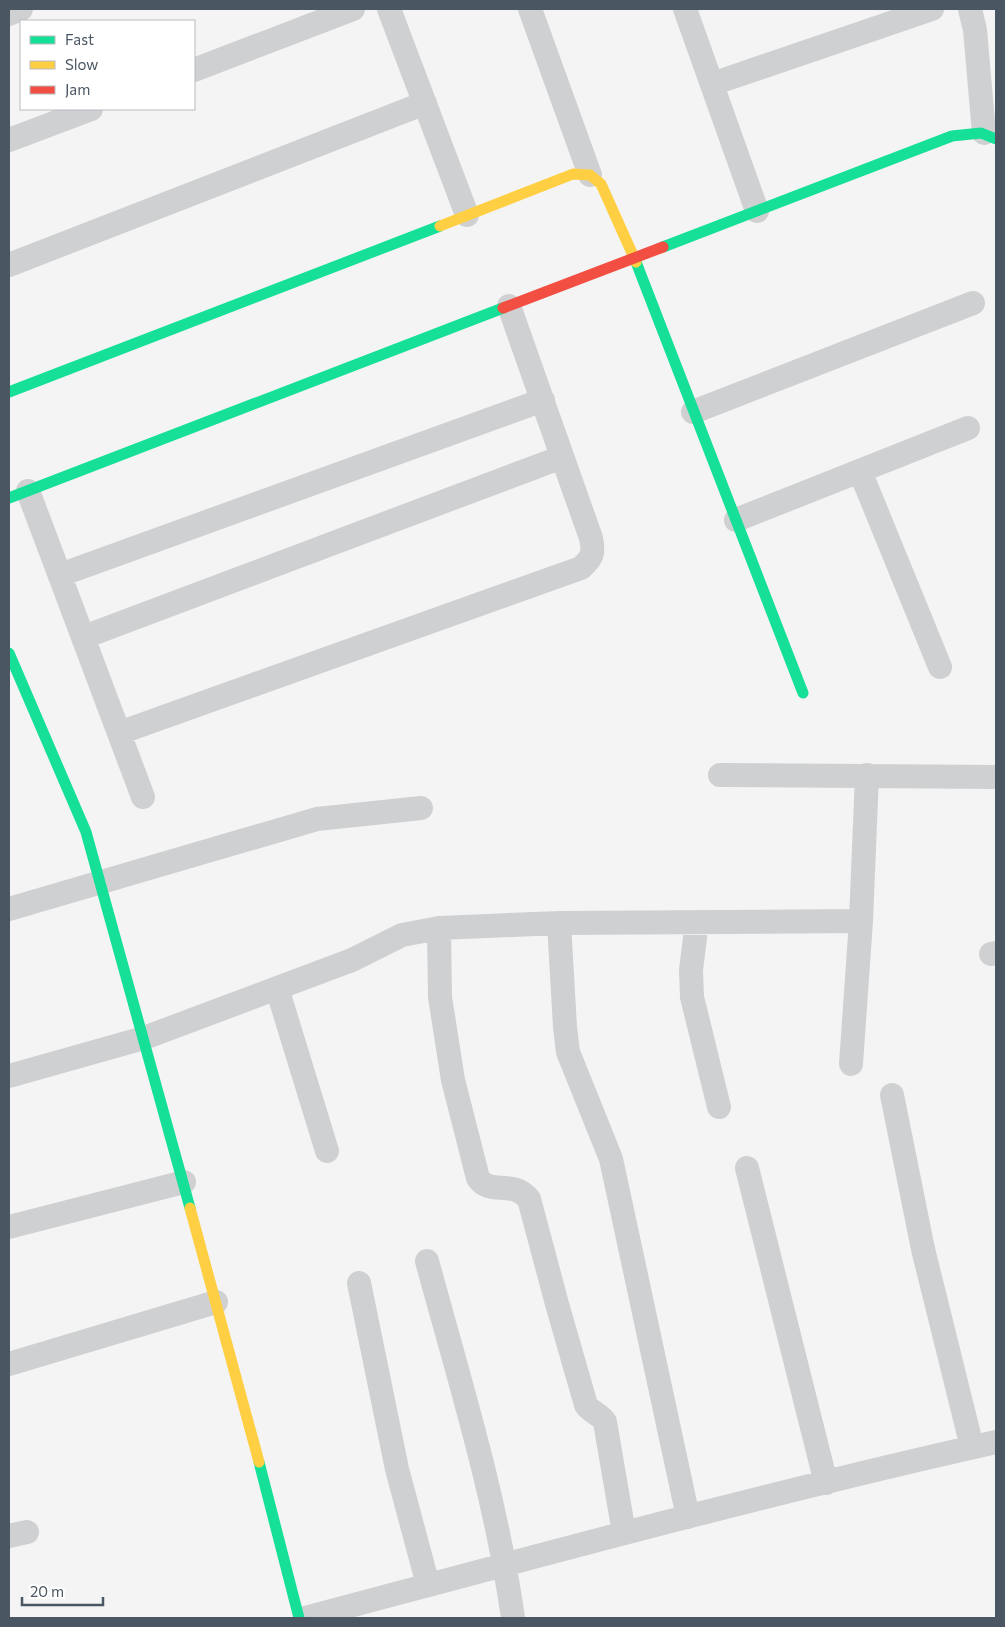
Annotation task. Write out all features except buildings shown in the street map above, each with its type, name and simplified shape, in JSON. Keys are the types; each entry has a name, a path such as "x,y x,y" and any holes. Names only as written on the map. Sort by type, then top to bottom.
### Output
{"street":[{"path":"9,14 21,9"},
{"path":"195,70 353,9"},
{"path":"388,9 467,215"},
{"path":"530,9 590,175 602,184 634,258 803,692"},
{"path":"685,9 757,211"},
{"path":"712,84 932,9"},
{"path":"143,797 60,575 18,494 952,136 967,133 993,137 970,9"},
{"path":"9,265 424,103"},
{"path":"9,140 88,110"},
{"path":"9,392 573,174 590,175"},
{"path":"693,412 973,303"},
{"path":"120,733 581,568 591,559 593,548 591,538 509,306"},
{"path":"60,575 542,400"},
{"path":"736,520 968,428"},
{"path":"84,637 562,457"},
{"path":"860,471 940,667"},
{"path":"9,653 86,832 184,1182 255,1445 299,1618"},
{"path":"720,775 996,777"},
{"path":"851,1064 861,920 867,775"},
{"path":"9,909 317,819 421,808"},
{"path":"9,1076 144,1038 352,960 402,936 439,928 559,923 861,920"},
{"path":"697,922 691,970 692,997 719,1107"},
{"path":"559,923 568,1052 611,1159 688,1517"},
{"path":"439,928 440,998 454,1080 478,1178 482,1184 488,1186 518,1189 524,1192 529,1199 586,1405 605,1422 624,1533"},
{"path":"277,988 327,1151"},
{"path":"892,1095 923,1249 972,1447"},
{"path":"747,1168 826,1483"},
{"path":"9,1227 184,1182"},
{"path":"427,1261 491,1498 506,1565 513,1618"},
{"path":"359,1283 397,1469 428,1585"},
{"path":"9,1364 216,1302"},
{"path":"305,1618 624,1533 996,1442"}],"traffic: fast":[{"path":"663,247 952,136 981,133 996,139"},
{"path":"9,392 440,226"},
{"path":"636,262 803,693"},
{"path":"9,498 503,308"},
{"path":"9,653 86,832 190,1208"},
{"path":"259,1462 299,1618"}],"traffic: slow":[{"path":"440,226 573,174 590,175 601,184 636,262"},
{"path":"190,1208 259,1462"}],"traffic: jam":[{"path":"503,308 663,247"}]}
